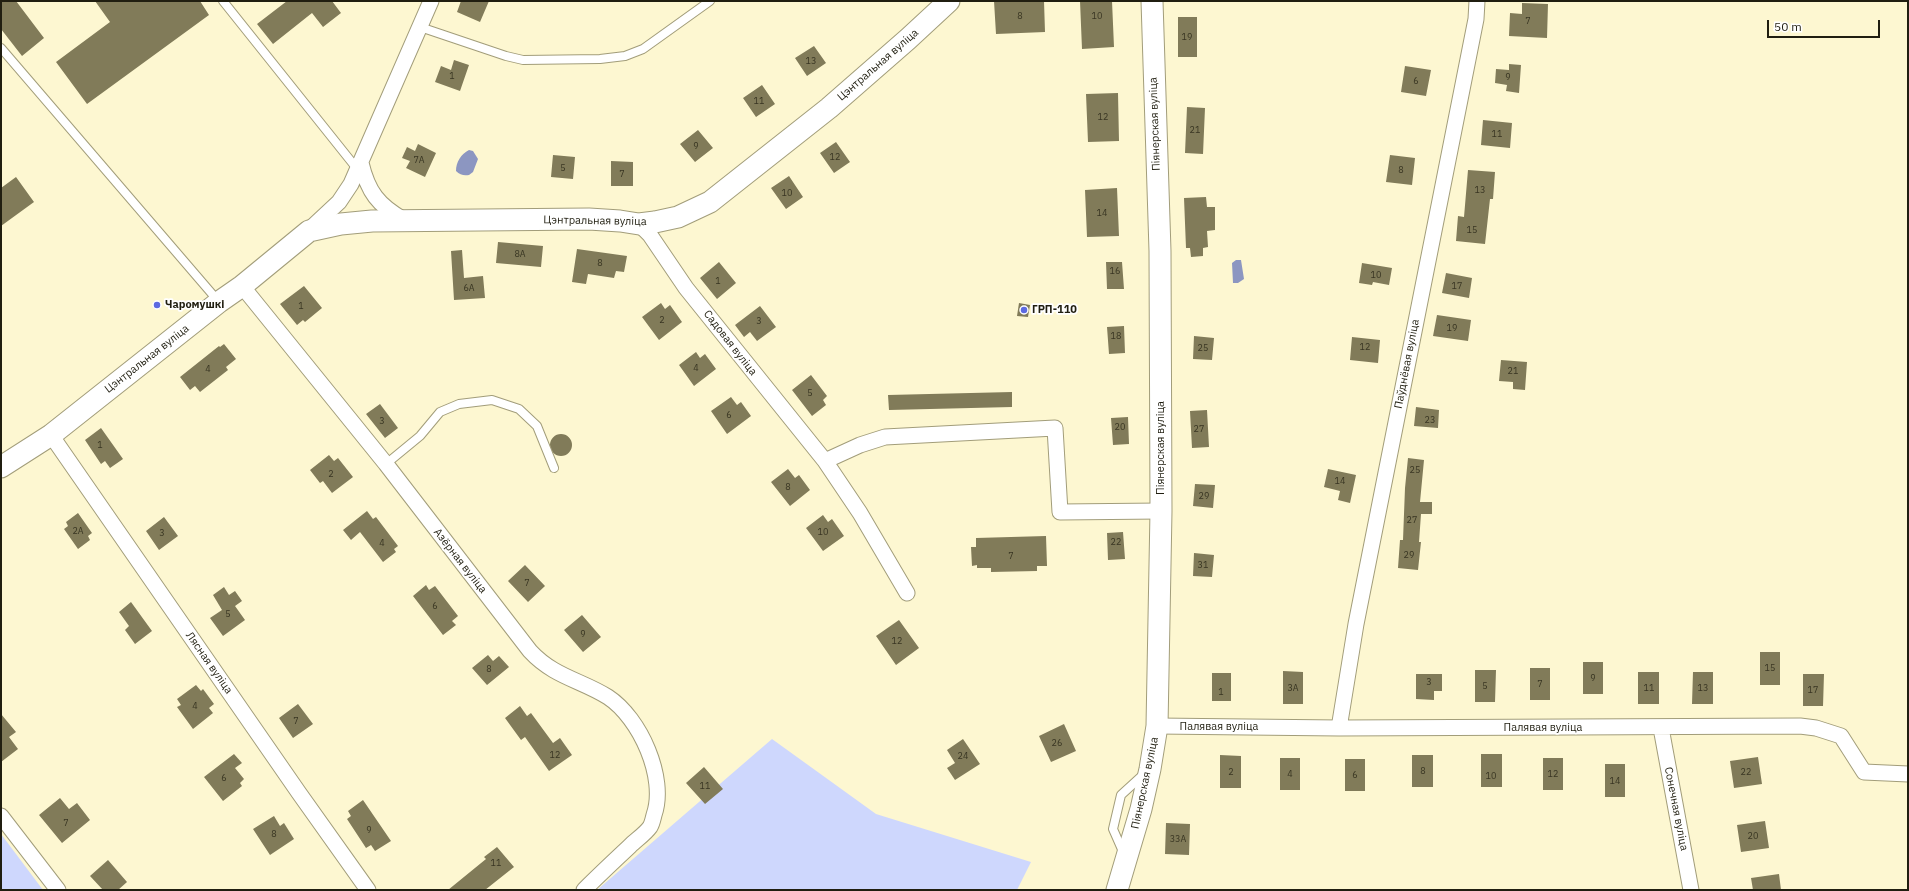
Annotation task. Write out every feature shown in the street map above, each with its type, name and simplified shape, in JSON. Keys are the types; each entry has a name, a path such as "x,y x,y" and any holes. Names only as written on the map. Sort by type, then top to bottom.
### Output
{"street":[{"name":"Цэнтральная вуліца","path":"1,467 51,434 219,302 242,286 309,231 339,202 359,167 431,1"},
{"name":"Цэнтральная вуліца","path":"309,231 353,222 404,220 604,220 639,224 678,217 710,202 828,108 908,39 949,1"},
{"name":"Піянерская вуліца","path":"1117,890 1141,809 1150,769 1157,726 1161,511 1160,251 1152,1"},
{"name":"Паўднёвая вуліца","path":"1338,728 1357,616 1476,19 1477,1"},
{"path":"359,167 373,194 386,209 404,220"},
{"name":"Садовая вуліца","path":"639,224 650,235 686,288 825,461 860,513 907,592"},
{"name":"Азёрная вуліца","path":"242,286 386,464 535,657 554,671 608,697 620,707 636,728 648,750 655,769 658,791 656,809 650,826 584,890"},
{"path":"825,461 860,445 885,437 1055,428 1060,512 1161,511"},
{"name":"Лясная вуліца","path":"51,434 299,793 368,890"},
{"name":"Палявая вуліца","path":"1157,726 1338,728 1816,728 1841,736 1864,772 1908,774"},
{"name":"Сонечная вуліца","path":"1661,728 1691,890"},
{"path":"1,816 58,890"}],"lane":[{"path":"224,1 359,167"},
{"path":"420,27 506,56 523,60 600,59 625,56 643,49 710,1"},
{"path":"1,48 219,302"},
{"path":"386,464 420,436 440,412 459,404 492,400 519,409 537,426 554,468"}],"shaded area":[{"path":"469,150 473,151 478,159 473,172 469,175 462,175 456,171 457,164 461,156"},
{"path":"1236,260 1241,260 1244,279 1238,283 1233,283 1232,263"},
{"path":"772,739 876,814 1031,862 1017,890 597,890"},
{"path":"1,834 43,890 1,890"}],"building":[{"path":"1,1 16,1 44,38 22,56 1,29"},
{"path":"95,1 200,1 209,15 87,104 56,62 110,22"},
{"path":"287,1 332,1 341,13 323,27 312,13 273,44 257,24"},
{"path":"461,1 489,1 480,22 457,12"},
{"path":"994,1 1044,1 1045,32 996,34"},
{"path":"1080,1 1112,1 1114,47 1082,49"},
{"path":"1522,3 1548,4 1547,38 1509,36 1510,13 1522,14"},
{"path":"1178,17 1197,17 1197,57 1178,57"},
{"path":"814,46 826,63 807,76 795,58"},
{"path":"454,60 469,65 460,91 435,82 441,66 451,70"},
{"path":"1509,64 1521,65 1519,93 1506,91 1507,85 1495,83 1496,69 1509,70"},
{"path":"1405,66 1431,70 1426,96 1401,92"},
{"path":"762,85 775,104 756,117 743,98"},
{"path":"1118,93 1119,141 1088,142 1086,94"},
{"path":"1187,107 1205,108 1203,154 1185,153"},
{"path":"1483,120 1512,123 1510,148 1481,145"},
{"path":"698,130 713,148 695,162 680,144"},
{"path":"836,142 850,162 834,173 820,153"},
{"path":"418,144 436,153 425,177 406,168 410,161 402,158 407,147 415,151"},
{"path":"553,155 575,157 573,179 551,177"},
{"path":"1390,155 1415,158 1412,185 1386,182"},
{"path":"611,161 633,162 633,186 611,186"},
{"path":"1468,170 1495,172 1493,199 1490,199 1485,244 1456,241 1458,216 1464,217"},
{"path":"789,176 803,197 786,209 771,188"},
{"path":"16,177 34,202 1,226 1,188"},
{"path":"1117,188 1119,236 1087,237 1085,190"},
{"path":"1206,197 1207,207 1215,207 1215,230 1207,231 1208,247 1203,248 1203,256 1191,257 1190,248 1186,248 1184,198"},
{"path":"498,242 543,246 541,267 496,263"},
{"path":"577,249 627,256 624,272 616,271 614,278 588,274 586,284 572,282"},
{"path":"462,250 464,278 483,276 485,298 454,300 451,251"},
{"path":"719,262 736,283 717,299 700,278"},
{"path":"1106,262 1122,262 1124,289 1107,289"},
{"path":"1362,263 1392,268 1389,285 1373,282 1372,285 1359,283"},
{"path":"1446,273 1472,278 1469,298 1442,293"},
{"path":"304,286 322,308 305,322 303,320 297,325 280,304"},
{"path":"661,303 665,309 670,305 682,322 659,340 642,317"},
{"name":"ГРП-110","path":"1019,303 1030,305 1028,317 1017,316"},
{"path":"760,306 776,327 757,341 750,332 744,337 735,325"},
{"path":"1437,315 1471,320 1468,341 1433,336"},
{"path":"1124,326 1125,353 1109,354 1107,327"},
{"path":"1194,336 1214,338 1212,360 1193,359"},
{"path":"1352,337 1380,340 1378,363 1350,360"},
{"path":"224,344 236,359 226,367 228,370 200,392 195,386 190,390 180,377 219,346 220,347"},
{"path":"696,352 700,358 705,354 716,369 694,386 679,365"},
{"path":"1501,360 1527,362 1525,390 1513,389 1513,382 1499,381"},
{"path":"811,375 827,396 823,400 826,405 812,416 792,390"},
{"path":"1012,392 1012,407 889,410 888,395"},
{"path":"731,397 737,405 741,402 751,416 727,434 711,411"},
{"path":"380,404 398,428 385,438 366,414"},
{"path":"1416,407 1439,410 1438,428 1414,426"},
{"path":"1207,410 1209,447 1192,448 1190,411"},
{"path":"1128,417 1129,444 1113,445 1111,418"},
{"path":"101,428 123,459 110,468 105,461 101,464 85,440"},
{"path":"561,434 569,437 572,445 569,453 561,456 553,453 550,445 553,437"},
{"path":"329,455 334,461 338,458 353,477 332,493 323,481 320,483 310,470"},
{"path":"1408,458 1424,460 1420,502 1432,502 1432,514 1421,514 1419,542 1421,542 1418,570 1398,568 1400,540 1403,540"},
{"path":"788,469 795,478 799,475 810,490 790,506 771,482"},
{"path":"1328,469 1356,475 1350,503 1338,500 1340,491 1324,487"},
{"path":"1195,484 1215,485 1213,508 1193,506"},
{"path":"367,511 373,519 376,517 398,546 394,549 396,552 383,562 360,532 351,540 343,530"},
{"path":"78,513 92,533 88,536 90,540 78,549 64,529 68,526 66,522"},
{"path":"823,515 828,522 832,519 844,536 823,551 806,528"},
{"path":"164,517 178,536 159,550 146,531"},
{"path":"1123,532 1125,559 1108,560 1107,533"},
{"path":"1046,536 1047,566 1037,566 1037,571 991,572 991,568 977,568 977,565 972,566 971,547 976,547 976,538"},
{"path":"1194,553 1214,555 1212,577 1193,576"},
{"path":"525,565 545,586 528,602 508,581"},
{"path":"426,585 429,590 435,586 458,616 452,621 456,625 443,635 413,596"},
{"path":"224,587 229,595 235,591 242,601 235,606 245,620 223,636 210,618 222,610 213,595"},
{"path":"131,602 152,631 135,644 125,630 129,626 119,612"},
{"path":"582,615 601,637 583,652 564,630"},
{"path":"899,620 919,648 896,665 876,636"},
{"path":"1760,652 1780,652 1780,685 1760,685"},
{"path":"488,655 493,661 499,656 509,667 487,685 472,668"},
{"path":"1583,662 1603,662 1603,694 1583,694"},
{"path":"1530,668 1550,668 1550,700 1530,700"},
{"path":"1475,670 1496,670 1495,702 1475,702"},
{"path":"1283,671 1303,672 1303,704 1283,704"},
{"path":"1638,672 1659,672 1659,704 1638,704"},
{"path":"1693,672 1713,672 1713,704 1692,704"},
{"path":"1212,673 1231,673 1231,701 1212,701"},
{"path":"1416,674 1442,674 1442,691 1434,691 1434,700 1416,699"},
{"path":"1803,674 1824,674 1823,706 1803,706"},
{"path":"196,685 201,691 203,689 214,704 209,708 213,713 193,729 177,707 181,705 177,699"},
{"path":"298,704 313,724 293,738 279,718"},
{"path":"520,706 527,716 531,713 553,743 560,738 572,755 549,771 525,737 521,740 505,718"},
{"path":"1,714 16,732 9,737 18,749 1,762"},
{"path":"1064,724 1076,751 1051,762 1039,736"},
{"path":"963,739 980,764 955,780 947,768 955,763 947,750"},
{"path":"234,754 242,763 235,768 244,779 240,783 242,786 223,801 204,777"},
{"path":"1481,754 1502,754 1502,787 1481,787"},
{"path":"1220,755 1241,756 1241,788 1220,788"},
{"path":"1412,755 1433,755 1433,787 1412,787"},
{"path":"1758,757 1762,784 1734,788 1730,761"},
{"path":"1280,758 1300,758 1300,790 1280,790"},
{"path":"1543,758 1563,758 1563,790 1543,790"},
{"path":"1345,759 1365,759 1365,791 1345,791"},
{"path":"1605,764 1625,764 1625,797 1605,797"},
{"path":"704,767 723,789 705,804 686,783"},
{"path":"60,798 69,809 77,803 90,820 62,843 39,815"},
{"path":"363,800 391,841 375,851 371,845 366,848 347,819 351,816 348,811"},
{"path":"274,816 280,826 284,823 294,839 270,855 253,829"},
{"path":"1765,821 1769,848 1741,852 1737,825"},
{"path":"1166,823 1190,824 1189,855 1165,854"},
{"path":"497,847 514,867 485,890 448,890 486,859 484,857"},
{"path":"108,860 127,882 118,890 103,890 90,876"},
{"path":"1779,874 1781,890 1753,890 1751,878"}],"place":[{"name":"Чаромушкі","path":"157,305"},
{"name":"ГРП-110","path":"1024,310"}]}
